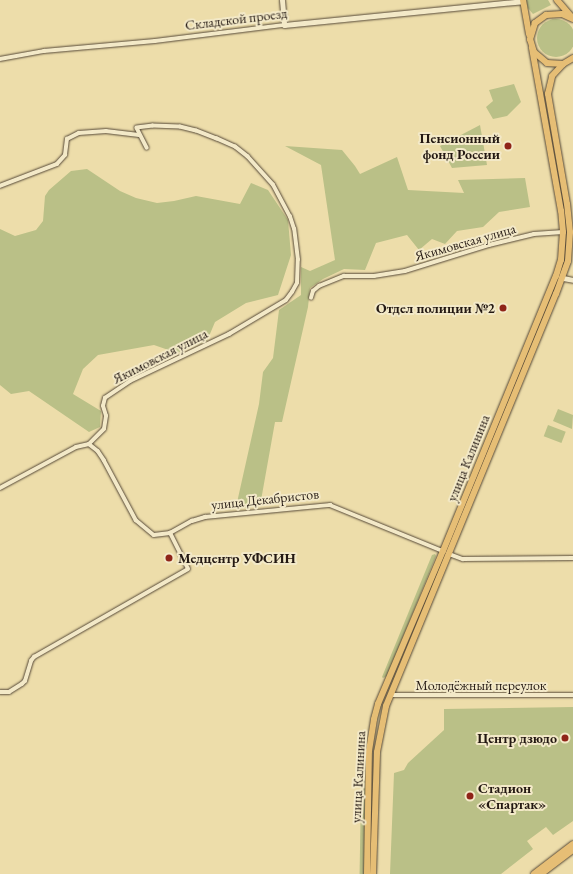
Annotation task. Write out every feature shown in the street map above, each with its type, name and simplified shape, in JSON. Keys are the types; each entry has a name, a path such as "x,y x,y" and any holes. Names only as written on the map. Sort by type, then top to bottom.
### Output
{"main road":[{"path":"557,0 573,19"},
{"name":"улица Калинина","path":"523,1 560,204 563,232 559,277"},
{"path":"530,39 535,23 546,15 559,13 573,19"},
{"path":"532,48 544,62 555,65 573,63"},
{"path":"564,63 573,58"},
{"name":"улица Калинина","path":"373,874 377,752 382,720 389,695 559,277 568,261 570,232 567,204 548,94 555,70 564,63"},
{"name":"улица Калинина","path":"366,874 369,751 374,719 385,685 446,553"},
{"path":"538,873 561,856 573,844"},
{"path":"561,856 573,850"}],"street":[{"path":"282,0 284,25"},
{"name":"Складской проезд","path":"0,59 44,50 155,41 284,25 523,1"},
{"name":"Якимовская улица","path":"0,488 76,447 88,444 104,429 106,416 103,406 105,398 130,381 228,334 276,306 286,300 297,283 299,271 294,229 284,203 273,185 248,157 235,147 217,138 180,127 153,126 137,128 139,135"},
{"path":"0,186 57,164 65,155 67,139 79,133 106,131 139,135 147,148"},
{"name":"Якимовская улица","path":"311,298 313,291 319,286 344,276 374,276 405,271 489,245 534,234 563,232"},
{"path":"559,277 573,280"},
{"path":"0,692 9,692 25,681 31,661 34,657 188,569 170,533 154,535 140,524 131,511 104,460 98,451 88,444"},
{"name":"улица Декабристов","path":"170,533 200,518 232,513 330,505 463,559 573,558"},
{"name":"Молодёжный переулок","path":"389,695 573,695"}],"green space":[{"path":"526,0 548,0 551,5 533,14 528,8"},
{"path":"552,19 560,19 570,24 574,31 574,45 570,52 560,57 552,57 542,52 540,49 537,42 537,34 542,24 545,22"},
{"path":"514,84 521,102 507,116 493,119 486,107 493,101 489,90"},
{"path":"480,125 487,165 452,168 440,146"},
{"path":"285,146 342,150 360,174 397,157 408,190 464,193 458,180 525,178 530,207 499,212 483,227 457,231 445,244 432,239 419,250 407,235 376,243 365,270 344,269 323,279 310,288 308,307 282,422 275,422 260,506 227,510 228,506 236,507 259,404 263,372 273,358 279,310 301,295 301,267 310,271 335,260 321,165"},
{"path":"87,169 120,191 136,198 157,203 196,196 240,204 251,183 268,190 288,220 291,255 278,295 246,303 215,322 207,341 177,353 154,345 98,355 83,369 73,394 101,411 100,427 89,432 29,391 11,394 0,385 0,229 15,236 36,230 43,221 45,196 49,190 71,171"},
{"path":"558,409 573,415 572,429 553,421"},
{"path":"548,425 566,432 561,443 544,436"},
{"path":"435,554 436,556 387,676 383,678 382,677 432,555"},
{"path":"573,707 573,821 553,835 546,827 527,841 533,849 501,874 390,874 394,773 404,770 408,763 444,730 444,709"},
{"path":"362,734 367,734 365,874 360,874"}],"place":[{"name":"Пенсионный фонд России","path":"508,146"},
{"name":"Отдел полиции №2","path":"503,308"},
{"name":"Медцентр УФСИН","path":"169,558"},
{"name":"Центр дзюдо","path":"565,738"},
{"name":"Стадион «Спартак»","path":"470,796"}]}
